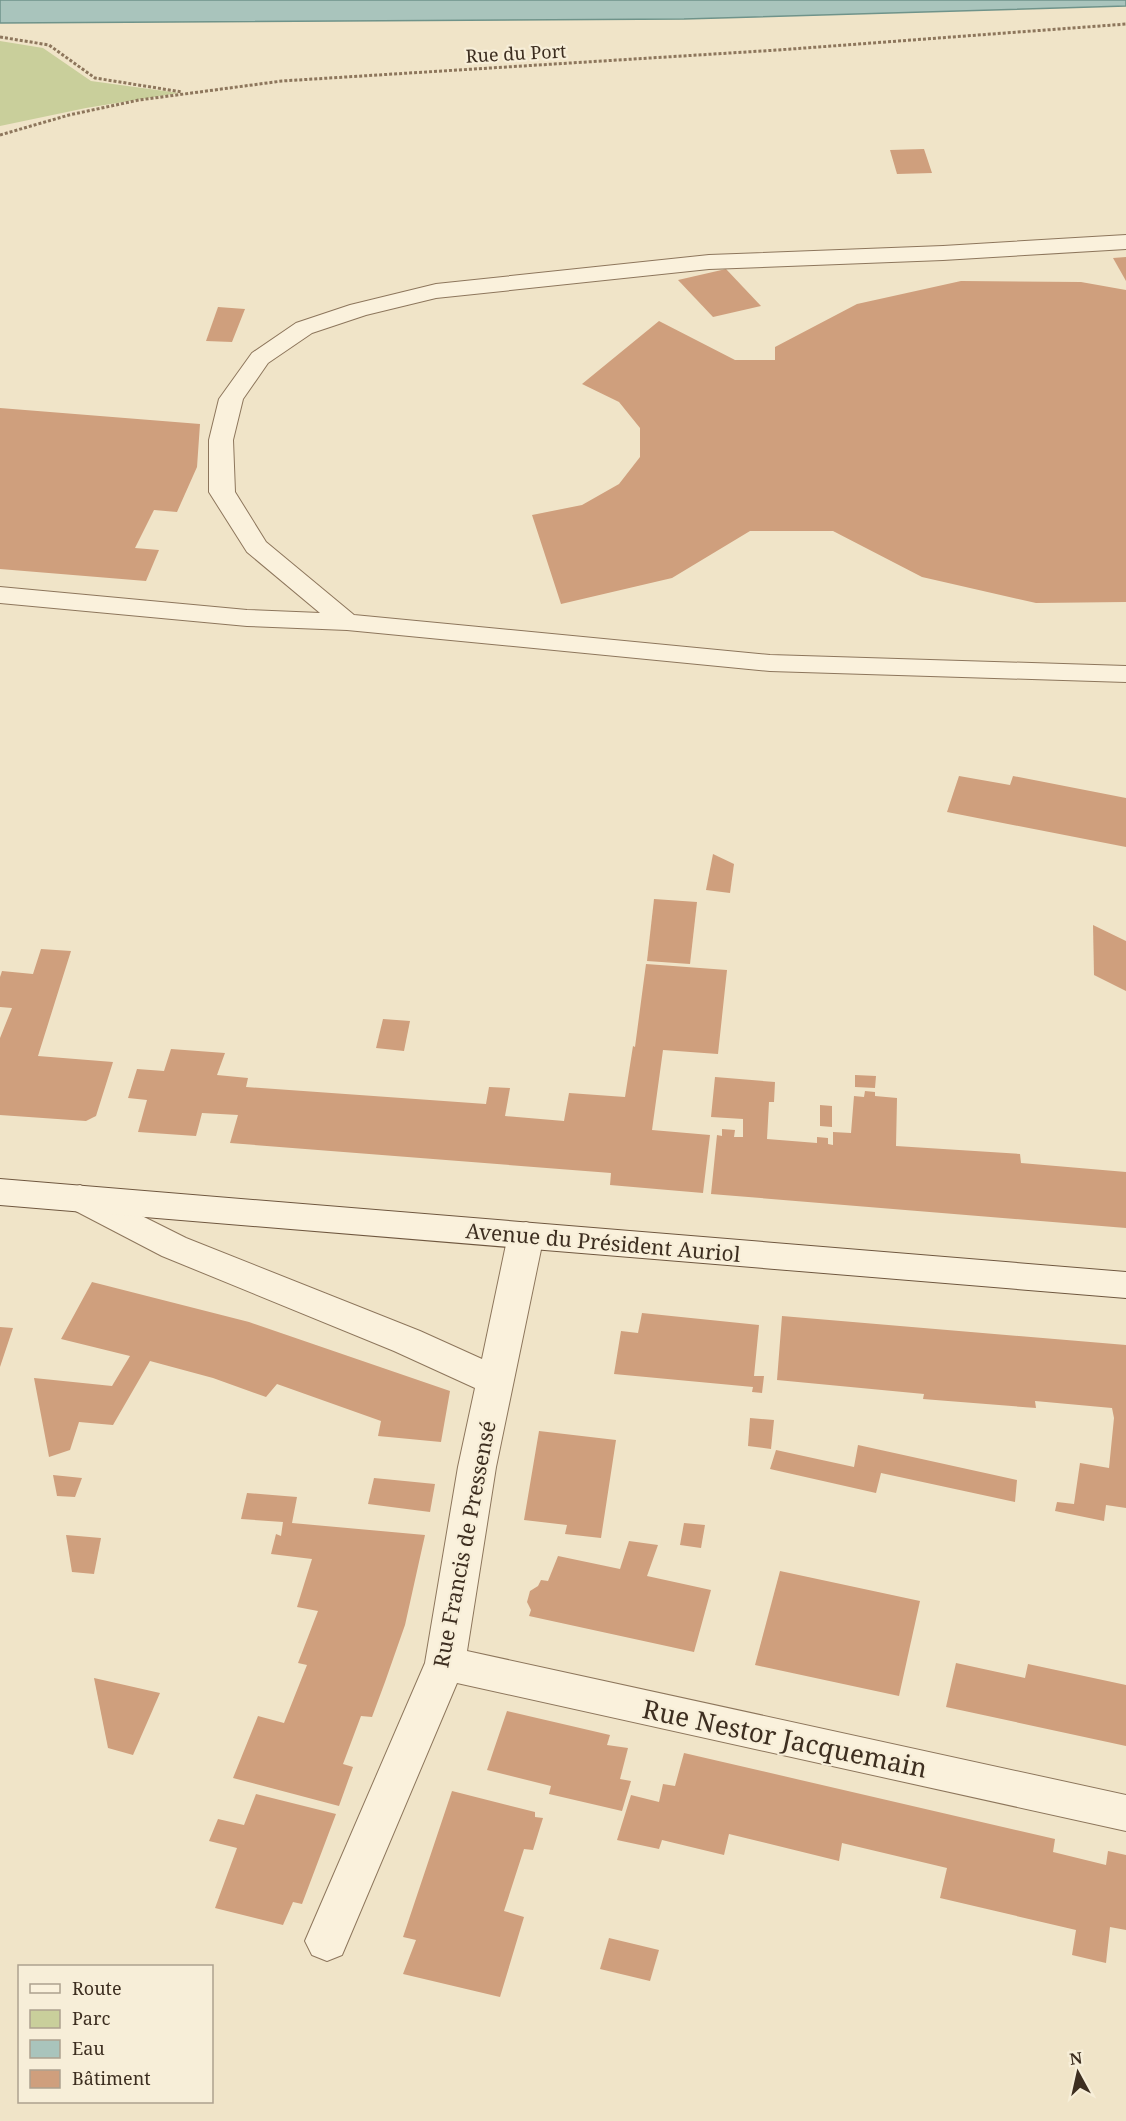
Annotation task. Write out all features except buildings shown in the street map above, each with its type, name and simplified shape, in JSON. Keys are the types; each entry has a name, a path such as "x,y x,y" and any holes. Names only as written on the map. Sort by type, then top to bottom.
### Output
{"street":[{"name":"Avenue du Président Auriol","path":"0,1192 1126,1285"},
{"name":"Avenue du Président Auriol","path":"80,1198 174,1247 407,1341 495,1381"},
{"name":"Rue Francis de Pressensé","path":"327,1941 445,1663 477,1467 526,1235"},
{"name":"Rue Nestor Jacquemain","path":"445,1663 1126,1814"}],"lane":[{"path":"347,622 256,547 222,492 221,440 231,399 260,358 304,328 358,310 436,291 697,263 944,253 1126,242"},
{"path":"0,595 247,618 347,622 770,663 1126,674"}],"path":[{"name":"Rue du Port","path":"0,135 36,123 186,93 351,75 700,56 1126,24"},
{"path":"0,37 49,45 95,78 186,93"}],"green space":[{"path":"0,41 43,48 91,81 179,93 86,108 0,126"}],"water":[{"path":"0,0 1126,0 1126,6 684,19 0,23"}]}
